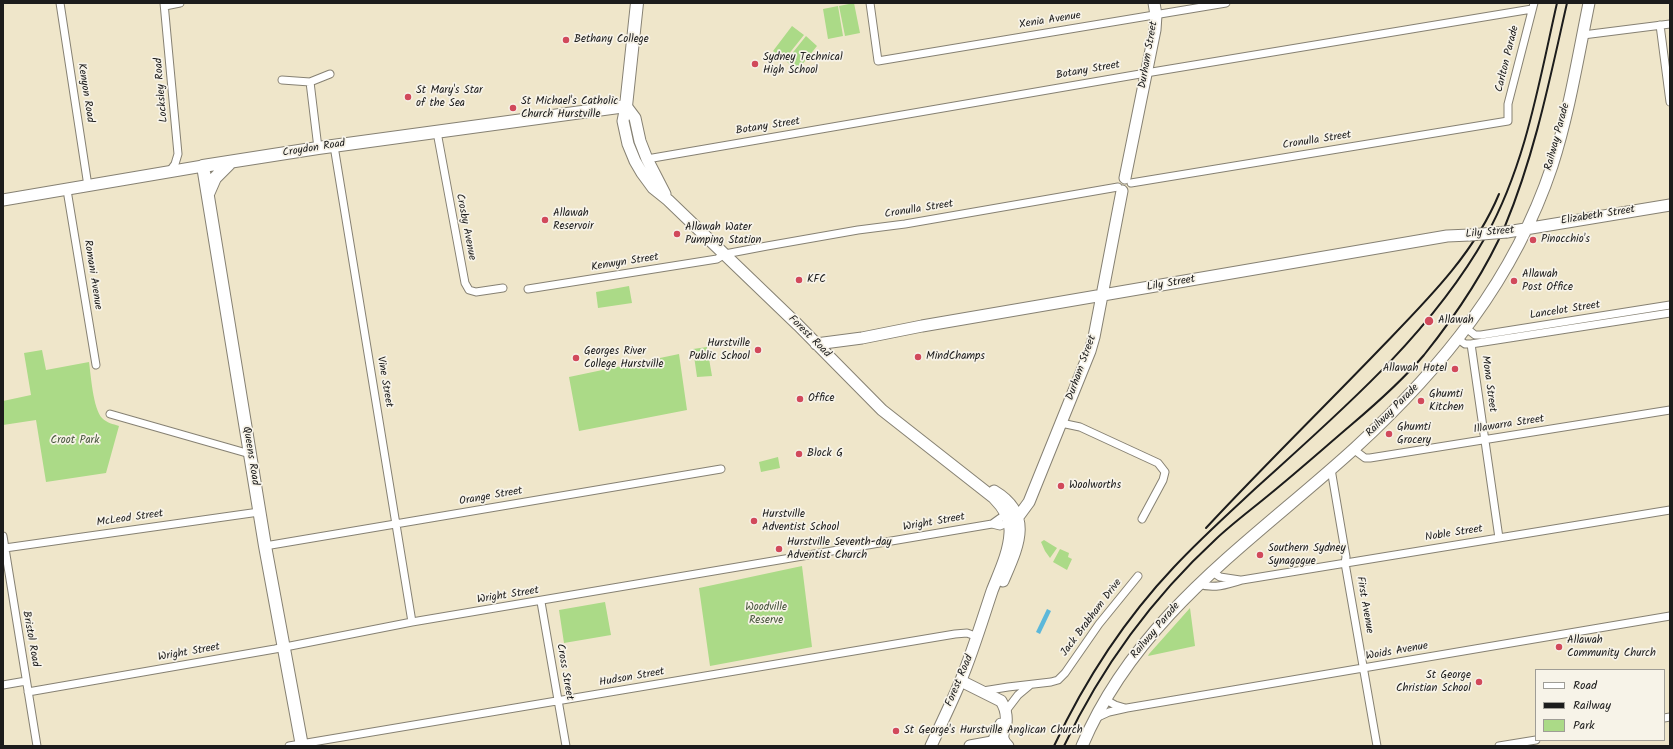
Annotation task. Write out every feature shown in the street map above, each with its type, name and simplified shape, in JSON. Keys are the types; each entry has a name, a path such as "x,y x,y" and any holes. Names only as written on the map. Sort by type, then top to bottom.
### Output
{"main road":[{"name":"Forest Road","path":"637,3 626,106 623,121 628,144 635,162 653,188 668,200 725,254 882,410 994,498 1012,515 1009,541 978,637 961,681 931,746"},
{"name":"Durham Street","path":"1128,180 1156,15 1154,3"},
{"name":"Railway Parade","path":"1082,746 1106,700 1127,666 1149,636 1211,571 1353,449 1404,401 1458,339 1471,332 1525,229 1554,159 1564,121 1589,3"},
{"name":"Croydon Road","path":"3,200 318,148 626,106"},
{"name":"Forest Road","path":"626,106 635,118 640,141 647,159 668,200"},
{"path":"208,194 215,178 232,161"},
{"name":"Queens Road","path":"203,166 259,512 302,745"},
{"path":"1120,189 1119,180 1128,180"},
{"name":"Durham Street","path":"1012,515 1034,493 1092,344 1102,296 1120,189"},
{"name":"Elizabeth Street","path":"1525,229 1670,205"},
{"name":"Lily Street","path":"816,344 862,338 922,326 1447,236 1507,232 1525,229"},
{"path":"967,665 970,678 980,690"},
{"path":"961,681 1001,701 1004,706 1006,723 1002,737 1007,746"},
{"path":"991,744 1005,712"},
{"path":"970,746 997,742 1007,746"}],"street":[{"name":"Kenyon Road","path":"60,3 88,186"},
{"path":"165,4 180,3"},
{"name":"Xenia Avenue","path":"870,3 878,61 1226,3"},
{"name":"Locksley Road","path":"165,4 178,154 175,164 169,172"},
{"name":"Botany Street","path":"647,159 1533,6"},
{"name":"Carlton Parade","path":"1508,121 1508,104 1533,6"},
{"path":"1583,35 1670,24"},
{"path":"1660,25 1670,102"},
{"path":"282,80 310,82 330,74"},
{"path":"310,82 318,148"},
{"name":"Cronulla Street","path":"1128,180 1508,121"},
{"name":"Crosby Avenue","path":"437,132 458,252 466,287 472,292 503,288"},
{"name":"Vine Street","path":"334,146 412,622"},
{"name":"Cronulla Street","path":"725,254 1120,189"},
{"name":"Romani Avenue","path":"67,190 96,365"},
{"name":"Kenwyn Street","path":"528,289 717,259 725,254"},
{"name":"Lancelot Street","path":"1471,332 1670,305"},
{"name":"Lancelot Street","path":"1472,344 1670,313"},
{"path":"1471,332 1474,340 1472,344"},
{"name":"Mona Street","path":"1458,339 1465,344 1472,344 1500,538"},
{"name":"Illawarra Street","path":"1353,449 1365,458 1370,458 1670,410"},
{"path":"110,414 250,454"},
{"path":"1061,423 1080,427 1158,463 1163,468 1165,472 1163,480 1142,519"},
{"name":"Orange Street","path":"265,546 721,469"},
{"name":"First Avenue","path":"1331,469 1346,557 1345,563 1377,746"},
{"name":"Noble Street","path":"1198,584 1218,587 1242,580 1670,510"},
{"name":"McLeod Street","path":"5,548 259,512"},
{"name":"Wright Street","path":"28,692 275,650 283,647 412,622 541,602 992,524 1012,515"},
{"name":"Bristol Road","path":"3,536 6,578 37,746"},
{"name":"Noble Street","path":"1211,571 1220,577 1242,580"},
{"name":"Jack Brabham Drive","path":"1030,685 1058,680 1065,673 1099,624 1138,576"},
{"name":"Cross Street","path":"541,602 566,746"},
{"name":"Woids Avenue","path":"1095,719 1109,712 1128,708 1670,616"},
{"name":"Hudson Street","path":"289,746 962,633 978,637"},
{"path":"3,685 26,681"},
{"path":"980,690 1030,685"},
{"path":"1005,712 1030,685"},
{"path":"1008,686 1013,693 1015,700"},
{"name":"Woids Avenue","path":"1106,700 1115,705 1128,708"},
{"path":"1499,746 1535,740"}],"green space":[{"path":"854,3 860,33 845,36 839,6"},
{"path":"838,6 843,36 828,39 823,9"},
{"path":"792,26 804,35 784,60 773,51"},
{"path":"806,36 817,46 797,71 786,61"},
{"path":"629,286 632,303 598,308 596,292"},
{"path":"707,347 712,376 697,377 693,349"},
{"name":"Croot Park","path":"42,350 46,370 89,362 96,407 102,418 119,426 106,473 46,482 36,420 3,425 3,401 31,395 24,353"},
{"path":"679,354 687,410 579,431 569,377"},
{"path":"778,457 780,468 761,472 759,462"},
{"path":"1044,540 1057,548 1050,558 1041,542"},
{"path":"1060,549 1069,553 1068,557 1072,559 1067,570 1053,562"},
{"name":"Woodville Reserve","path":"802,566 812,647 710,666 699,588"},
{"path":"605,602 611,635 564,643 559,610"},
{"path":"1190,608 1195,646 1148,656 1149,654"}],"water":[{"path":"1047,609 1051,611 1040,634 1036,632"}],"railway":[{"path":"1054,746 1092,674 1122,630 1156,587 1204,536 1320,430 1382,370 1411,339 1463,272 1486,236 1500,209 1511,180 1530,122 1557,3"},
{"path":"1064,746 1095,688 1112,661 1149,610 1170,585 1222,533 1300,469 1389,392 1424,355 1469,293 1497,243 1516,199 1541,116 1567,3"},
{"path":"1206,528 1428,299 1475,239 1499,194"}],"place":[{"name":"Bethany College","path":"566,40"},
{"name":"Sydney Technical High School","path":"755,64"},
{"name":"St Mary's Star of the Sea","path":"408,97"},
{"name":"St Michael's Catholic Church Hurstville","path":"513,108"},
{"name":"Allawah Reservoir","path":"545,220"},
{"name":"Allawah Water Pumping Station","path":"677,234"},
{"name":"Pinocchio's","path":"1533,240"},
{"name":"KFC","path":"799,280"},
{"name":"Allawah Post Office","path":"1514,281"},
{"name":"Allawah","path":"1429,321"},
{"name":"Hurstville Public School","path":"758,350"},
{"name":"MindChamps","path":"918,357"},
{"name":"Georges River College Hurstville","path":"576,358"},
{"name":"Allawah Hotel","path":"1455,369"},
{"name":"Office","path":"800,399"},
{"name":"Ghumti Kitchen","path":"1421,401"},
{"name":"Ghumti Grocery","path":"1389,434"},
{"name":"Block G","path":"799,454"},
{"name":"Woolworths","path":"1061,486"},
{"name":"Hurstville Adventist School","path":"754,521"},
{"name":"Hurstville Seventh-day Adventist Church","path":"779,549"},
{"name":"Southern Sydney Synagogue","path":"1260,555"},
{"name":"Allawah Community Church","path":"1559,647"},
{"name":"St George Christian School","path":"1479,682"},
{"name":"St George's Hurstville Anglican Church","path":"896,731"}]}
